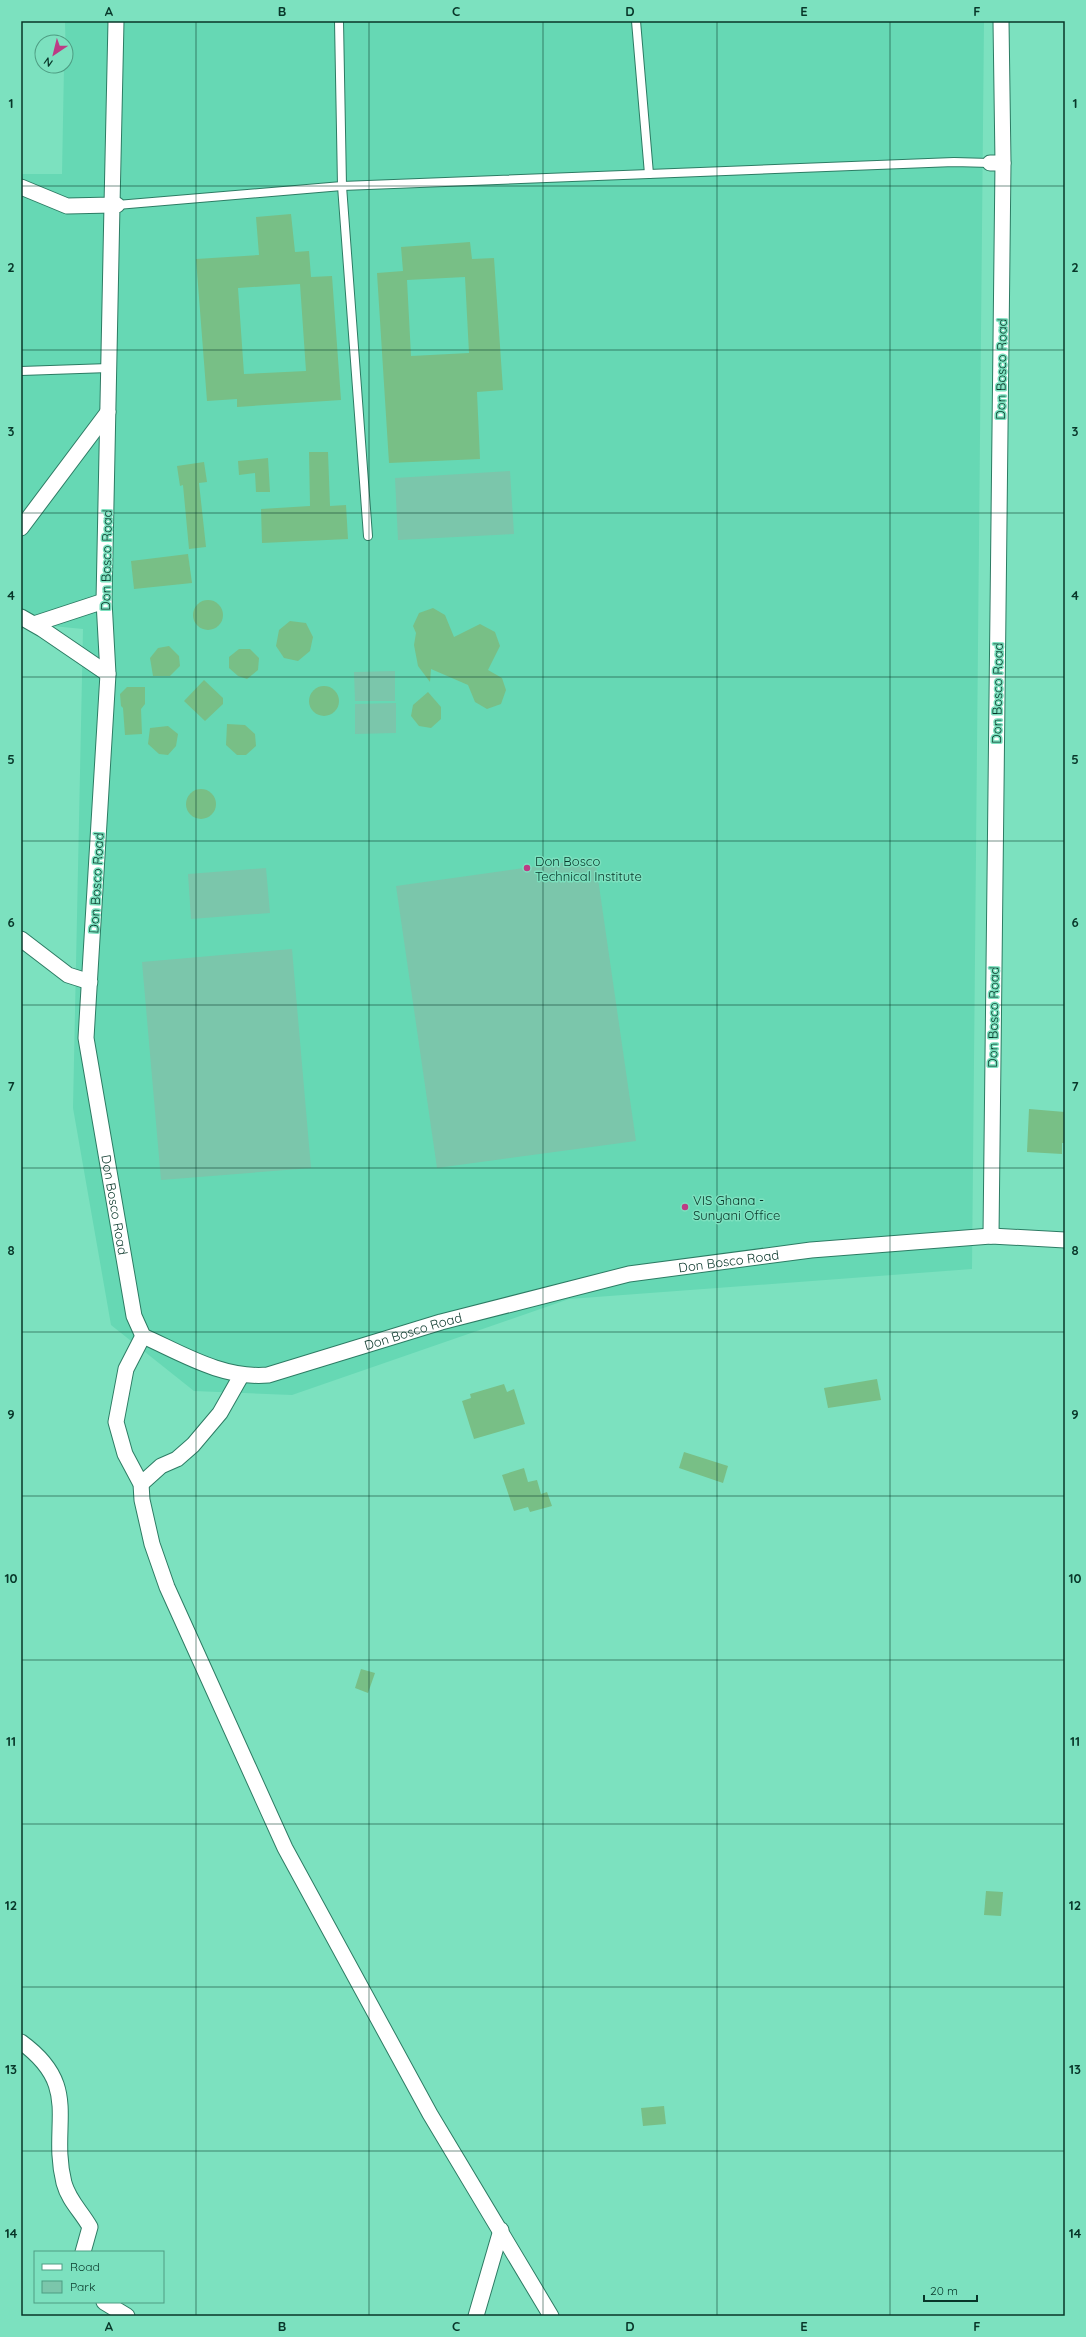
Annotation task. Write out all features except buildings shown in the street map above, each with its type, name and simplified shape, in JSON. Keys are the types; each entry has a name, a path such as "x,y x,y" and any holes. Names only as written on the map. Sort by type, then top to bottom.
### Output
{"street":[{"name":"Don Bosco Road","path":"116,21 115,205 109,368 104,601 108,674 86,1038 134,1316 143,1336 218,1370 241,1376 268,1375 441,1322 630,1274 811,1250 991,1236 1065,1240"},
{"name":"Don Bosco Road","path":"991,1236 997,163 1001,21"},
{"path":"21,187 66,206 115,205"},
{"path":"21,528 108,412"},
{"path":"27,621 104,601"},
{"path":"27,621 108,674"},
{"path":"21,939 68,975 90,982"},
{"path":"143,1336 126,1370 116,1422 125,1454 141,1484 142,1500 152,1544 167,1587 285,1848 430,2114 501,2230 551,2316"},
{"path":"141,1484 161,1466 177,1459 193,1445 220,1413 241,1376"},
{"path":"21,2042 38,2054 52,2074 58,2090 64,2182 71,2202 83,2214 90,2227 83,2251"},
{"path":"476,2316 501,2230"},
{"path":"106,2303 127,2316"}],"lane":[{"path":"339,21 342,186 368,536"},
{"path":"636,21 649,174"},
{"path":"115,205 342,186 954,162 997,163"},
{"path":"21,371 109,368"}],"shaded area":[{"name":"Don Bosco Technical Institute","path":"65,21 984,21 972,1269 569,1299 292,1395 194,1391 111,1325 73,1108 83,629 21,623 21,174 62,174 64,74 74,74 74,34 65,34"}],"green space":[{"path":"510,471 514,534 398,540 395,478"},
{"path":"395,671 395,701 355,701 354,672"},
{"path":"396,703 396,733 355,734 355,704"},
{"path":"595,858 636,1141 437,1168 396,886"},
{"path":"266,868 270,913 191,919 188,874"},
{"path":"292,949 311,1168 161,1180 142,962"}],"place":[{"name":"Don Bosco Technical Institute","path":"527,868"},
{"name":"VIS Ghana - Sunyani Office","path":"685,1207"}]}
